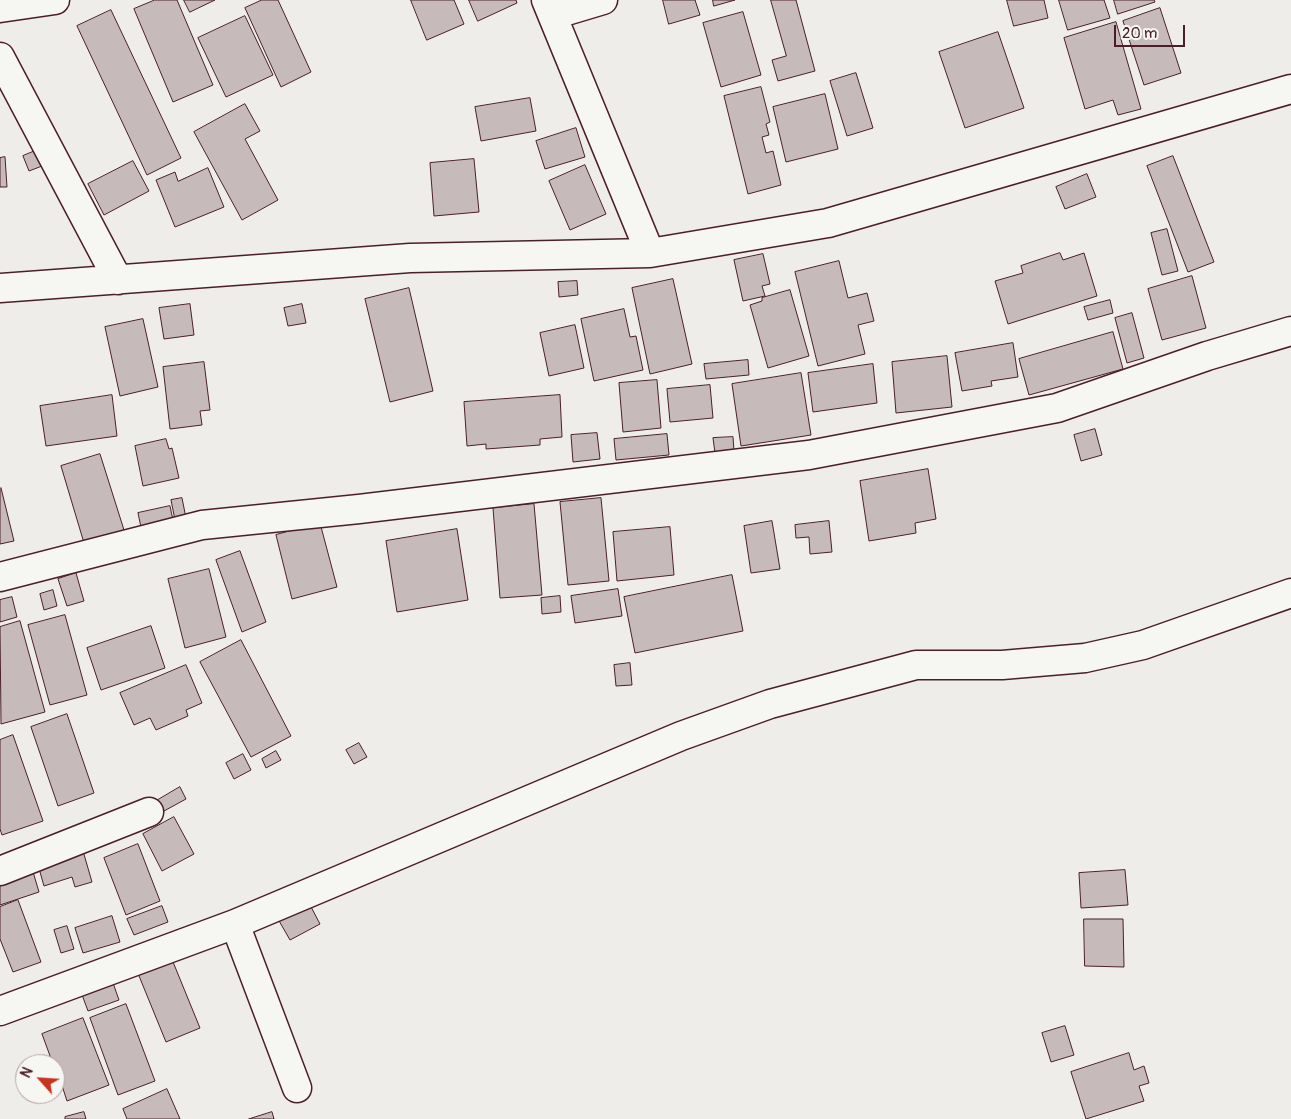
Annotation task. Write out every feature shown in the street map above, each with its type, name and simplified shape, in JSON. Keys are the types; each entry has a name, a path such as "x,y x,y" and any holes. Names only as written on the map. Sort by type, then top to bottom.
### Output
{"street":[{"path":"0,8 56,0"},
{"path":"602,0 549,7 650,253"},
{"path":"0,57 118,280"},
{"path":"0,288 410,258 650,253 828,223 1291,88"},
{"path":"0,577 202,525 358,510 809,455 1057,408 1207,356 1291,331"},
{"path":"0,1011 235,924 681,736 770,704 916,665 1002,665 1095,656 1142,645 1291,594"},
{"path":"0,871 149,812"},
{"path":"235,924 297,1088"}],"building":[{"path":"155,0 177,0 213,85 173,102 134,9"},
{"path":"184,0 215,0 190,12"},
{"path":"262,0 278,0 311,72 281,87 245,8"},
{"path":"411,0 454,0 464,24 427,40"},
{"path":"469,0 516,0 517,3 478,21"},
{"path":"663,0 695,0 700,15 669,24"},
{"path":"713,0 735,0 714,6"},
{"path":"771,0 796,0 815,71 778,81 772,60 786,56"},
{"path":"1007,0 1044,0 1048,18 1014,26"},
{"path":"1059,0 1104,0 1110,18 1068,30"},
{"path":"1114,0 1154,0 1155,2 1118,14"},
{"path":"1160,8 1181,73 1144,85 1123,21"},
{"path":"111,10 181,158 147,175 77,26"},
{"path":"743,12 761,75 721,87 703,23"},
{"path":"245,16 273,75 226,97 198,38"},
{"path":"1116,22 1141,109 1118,115 1113,100 1085,109 1064,38"},
{"path":"998,32 1024,108 965,128 939,52"},
{"path":"856,73 873,128 847,136 830,81"},
{"path":"761,87 770,122 766,124 769,135 762,137 766,153 773,151 781,185 748,194 724,96"},
{"path":"825,94 838,149 786,162 773,107"},
{"path":"530,98 536,131 481,141 475,107"},
{"path":"245,104 260,131 245,139 278,200 242,220 194,132"},
{"path":"576,128 585,157 545,169 536,141"},
{"path":"35,151 42,166 29,171 23,156"},
{"path":"1173,156 1214,262 1188,272 1147,166"},
{"path":"5,157 7,187 0,187 0,158"},
{"path":"474,159 479,212 434,216 430,163"},
{"path":"133,161 149,191 104,215 88,184"},
{"path":"585,165 606,214 570,230 549,181"},
{"path":"208,168 224,207 175,227 156,180 175,172 178,181"},
{"path":"1087,174 1096,197 1065,209 1056,187"},
{"path":"1167,229 1178,271 1162,275 1151,233"},
{"path":"1060,253 1063,260 1084,253 1097,296 1008,324 995,281 1023,273 1021,266"},
{"path":"763,254 770,284 762,286 765,296 743,301 734,260"},
{"path":"839,261 848,298 867,293 874,321 858,325 865,354 818,366 795,272"},
{"path":"1192,276 1206,328 1162,340 1148,289"},
{"path":"673,279 692,364 650,374 632,288"},
{"path":"577,281 578,295 559,297 558,282"},
{"path":"409,288 433,391 390,402 365,299"},
{"path":"790,290 809,356 768,368 750,305 762,301 762,298"},
{"path":"1110,300 1113,313 1088,320 1084,307"},
{"path":"190,304 194,335 164,339 159,308"},
{"path":"302,304 306,323 288,326 284,308"},
{"path":"624,309 630,337 636,336 643,370 594,381 581,319"},
{"path":"1132,313 1144,358 1127,363 1115,318"},
{"path":"143,319 158,387 120,396 105,327"},
{"path":"575,325 584,368 549,376 540,333"},
{"path":"1113,332 1123,369 1029,395 1019,359"},
{"path":"1013,343 1018,377 991,381 992,386 962,391 955,353"},
{"path":"947,356 952,407 896,413 892,362"},
{"path":"748,360 749,375 706,379 704,364"},
{"path":"204,362 210,410 200,411 202,425 170,429 163,367"},
{"path":"873,364 877,403 813,412 808,373"},
{"path":"801,373 811,435 741,446 732,384"},
{"path":"657,380 661,428 623,432 619,383"},
{"path":"710,385 713,418 670,422 667,389"},
{"path":"112,395 117,436 46,446 40,406"},
{"path":"560,395 562,437 540,439 540,445 486,449 486,444 467,446 464,402"},
{"path":"1095,429 1102,455 1081,461 1074,435"},
{"path":"597,433 600,459 573,462 571,435"},
{"path":"667,434 669,455 616,460 614,439"},
{"path":"733,437 734,451 715,453 713,438"},
{"path":"166,439 169,449 172,448 179,478 143,486 135,446"},
{"path":"100,454 124,530 84,543 61,466"},
{"path":"928,469 936,519 915,523 916,533 869,541 860,481"},
{"path":"0,489 14,541 0,544"},
{"path":"182,498 186,518 175,520 171,500"},
{"path":"601,498 609,581 568,585 560,502"},
{"path":"534,504 542,595 500,598 493,508"},
{"path":"170,506 174,525 142,532 138,513"},
{"path":"772,521 780,569 751,573 744,526"},
{"path":"829,521 832,552 810,554 809,537 796,538 795,525"},
{"path":"320,523 337,587 292,599 276,535"},
{"path":"670,527 674,575 617,581 613,532"},
{"path":"457,529 468,600 397,612 386,541"},
{"path":"240,551 266,622 242,632 216,560"},
{"path":"209,569 226,637 185,648 168,579"},
{"path":"76,573 84,601 67,606 58,579"},
{"path":"732,575 743,631 635,653 624,597"},
{"path":"618,589 622,616 575,623 571,596"},
{"path":"53,590 57,606 44,610 40,594"},
{"path":"560,596 561,612 542,614 541,598"},
{"path":"12,597 17,617 0,622 0,600"},
{"path":"65,615 87,695 50,705 28,625"},
{"path":"20,621 45,712 1,724 0,627"},
{"path":"151,626 165,668 101,690 87,648"},
{"path":"241,640 291,736 251,757 200,662"},
{"path":"630,663 632,685 616,686 614,665"},
{"path":"186,665 202,703 186,710 188,716 156,730 150,718 134,725 120,693"},
{"path":"67,714 94,793 58,806 31,727"},
{"path":"13,735 43,821 2,835 0,829 0,740"},
{"path":"359,743 367,757 354,764 346,750"},
{"path":"276,751 281,760 266,768 262,759"},
{"path":"243,754 251,770 234,779 226,763"},
{"path":"180,787 186,799 164,811 158,800"},
{"path":"174,817 194,854 162,871 143,834"},
{"path":"81,844 92,882 75,887 72,877 44,886 36,858"},
{"path":"138,844 160,901 126,915 104,858"},
{"path":"31,865 39,892 0,905 0,874"},
{"path":"1125,870 1128,905 1081,908 1079,873"},
{"path":"18,900 41,962 13,972 0,939 0,907"},
{"path":"309,903 320,924 290,940 278,919"},
{"path":"162,906 168,922 134,935 127,919"},
{"path":"112,916 120,942 83,953 75,928"},
{"path":"1084,919 1123,919 1124,967 1085,966"},
{"path":"67,926 74,949 61,953 54,930"},
{"path":"171,957 200,1028 166,1042 137,971"},
{"path":"112,980 119,1000 88,1011 81,992"},
{"path":"126,1004 155,1081 118,1095 90,1018"},
{"path":"83,1018 109,1085 67,1101 65,1095 65,1054 49,1054 42,1034"},
{"path":"1065,1026 1074,1055 1051,1062 1042,1033"},
{"path":"1129,1053 1134,1070 1144,1066 1149,1083 1139,1086 1144,1101 1086,1119 1071,1072"},
{"path":"167,1089 180,1119 127,1119 123,1109"},
{"path":"84,1112 86,1119 65,1119 65,1117"},
{"path":"272,1112 274,1119 249,1119"}]}
